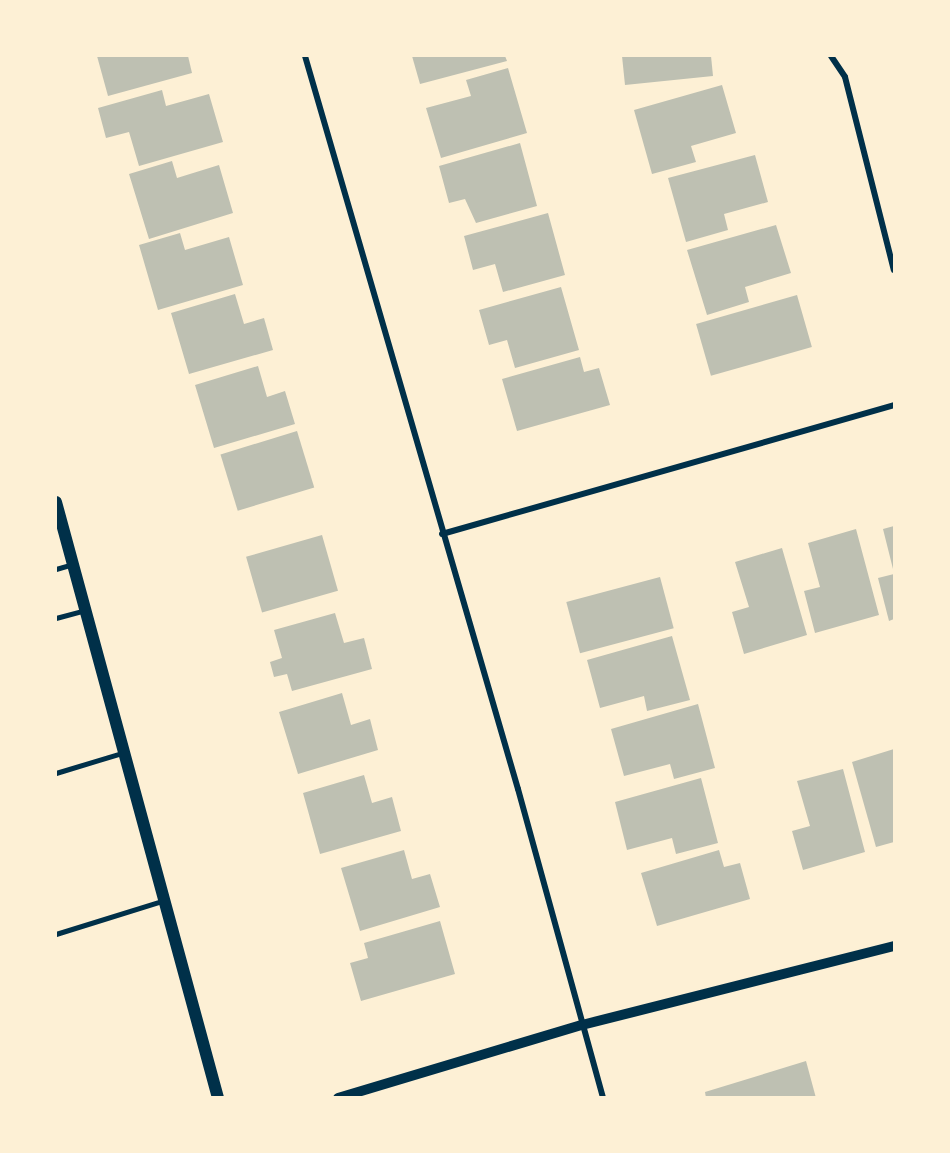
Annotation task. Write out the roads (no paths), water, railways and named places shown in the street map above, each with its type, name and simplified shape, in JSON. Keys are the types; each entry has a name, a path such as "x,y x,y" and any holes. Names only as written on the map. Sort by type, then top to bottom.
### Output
{"main road":[{"path":"56,502 87,609 218,1098"}],"street":[{"path":"305,56 442,534 518,789 603,1098"},
{"path":"831,56 845,77 894,270"},
{"path":"442,534 894,405"},
{"path":"338,1098 582,1025 894,946"}],"lane":[{"path":"56,569 74,564"},
{"path":"56,618 87,609"},
{"path":"56,773 125,752"},
{"path":"56,934 164,900"}]}
